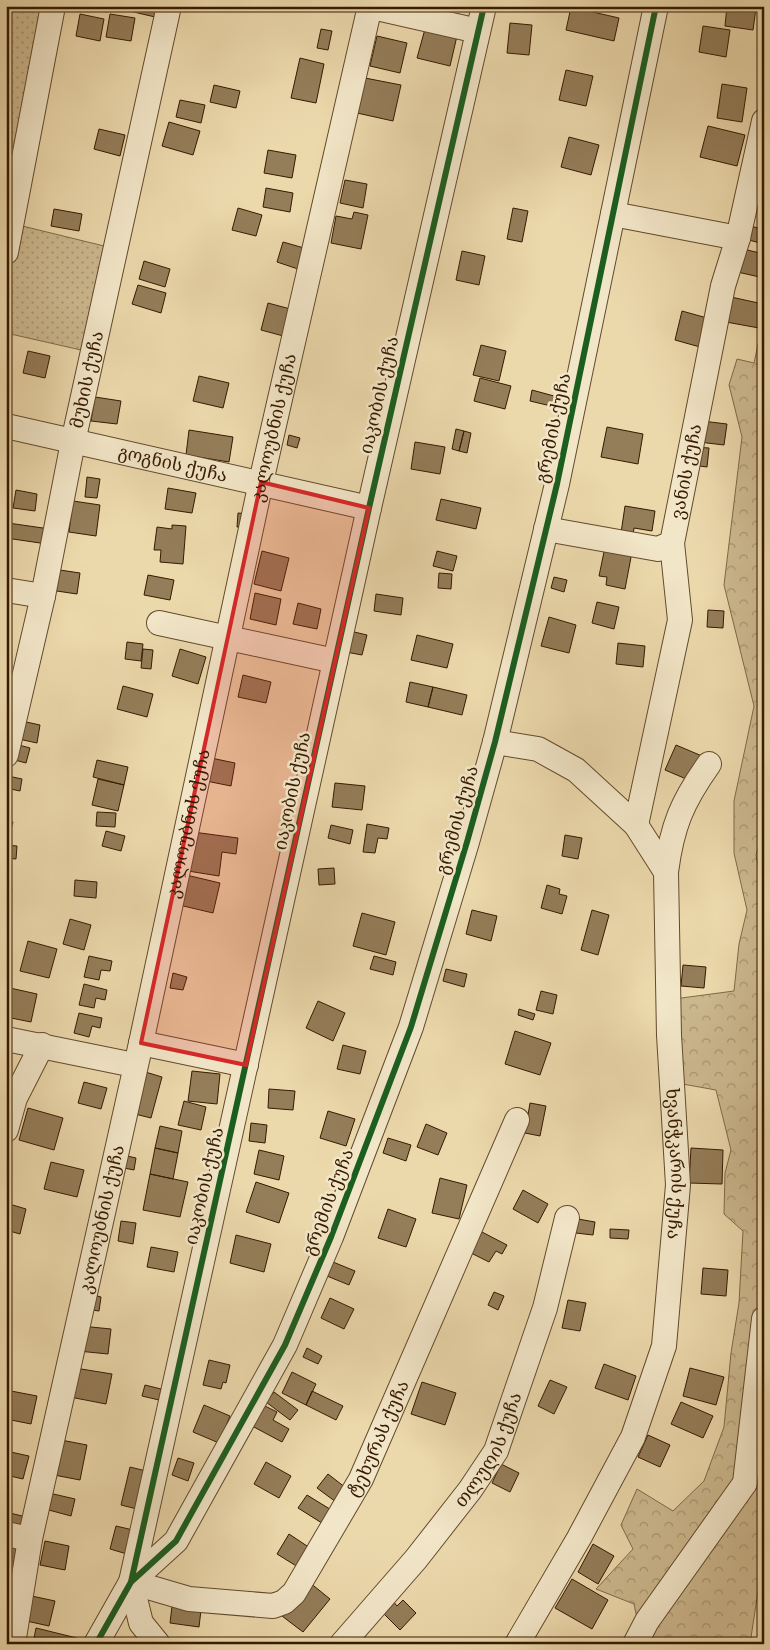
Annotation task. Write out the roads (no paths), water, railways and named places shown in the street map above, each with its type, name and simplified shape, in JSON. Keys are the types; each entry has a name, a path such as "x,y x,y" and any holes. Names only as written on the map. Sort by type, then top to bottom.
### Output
{"street":[{"path":"6,252 52,6"},
{"name":"მუხის ქუჩა","path":"6,755 43,596 73,442 169,6"},
{"path":"370,6 478,31"},
{"name":"კალოუბნის ქუჩა","path":"13,1644 30,1538 138,1054 261,482 370,6"},
{"name":"იაკობის ქუჩა","path":"131,1582 369,508 484,6"},
{"name":"გრემის ქუჩა","path":"131,1582 176,1541 285,1345 331,1238 411,1026 468,842 495,742 546,529 656,6"},
{"name":"ვანის ქუჩა","path":"636,825 680,620 672,543 723,286 738,238 764,120"},
{"path":"613,214 738,238"},
{"name":"გოგნის ქუჩა","path":"6,426 261,482 369,508"},
{"path":"546,529 658,549 672,543"},
{"path":"6,590 43,596"},
{"path":"159,623 335,661"},
{"path":"495,742 538,749 576,770 636,825 666,872"},
{"name":"ხვანჭკარის ქუჩა","path":"517,1644 574,1546 633,1437 664,1346 678,1184 669,1035 666,872 670,842 679,812 709,764"},
{"path":"6,1039 42,1045 246,1066"},
{"path":"6,1130 15,1098 42,1045"},
{"name":"ტეხურას ქუჩა","path":"131,1582 189,1598 273,1606 284,1602 294,1593 361,1479 517,1120"},
{"name":"თლუღის ქუჩა","path":"342,1644 416,1559 470,1490 496,1450 545,1308 567,1218"},
{"path":"635,1644 647,1621 745,1483 764,1319"},
{"path":"6,1534 30,1538"},
{"path":"96,1644 131,1582"},
{"path":"131,1582 141,1623 158,1644"}]}
